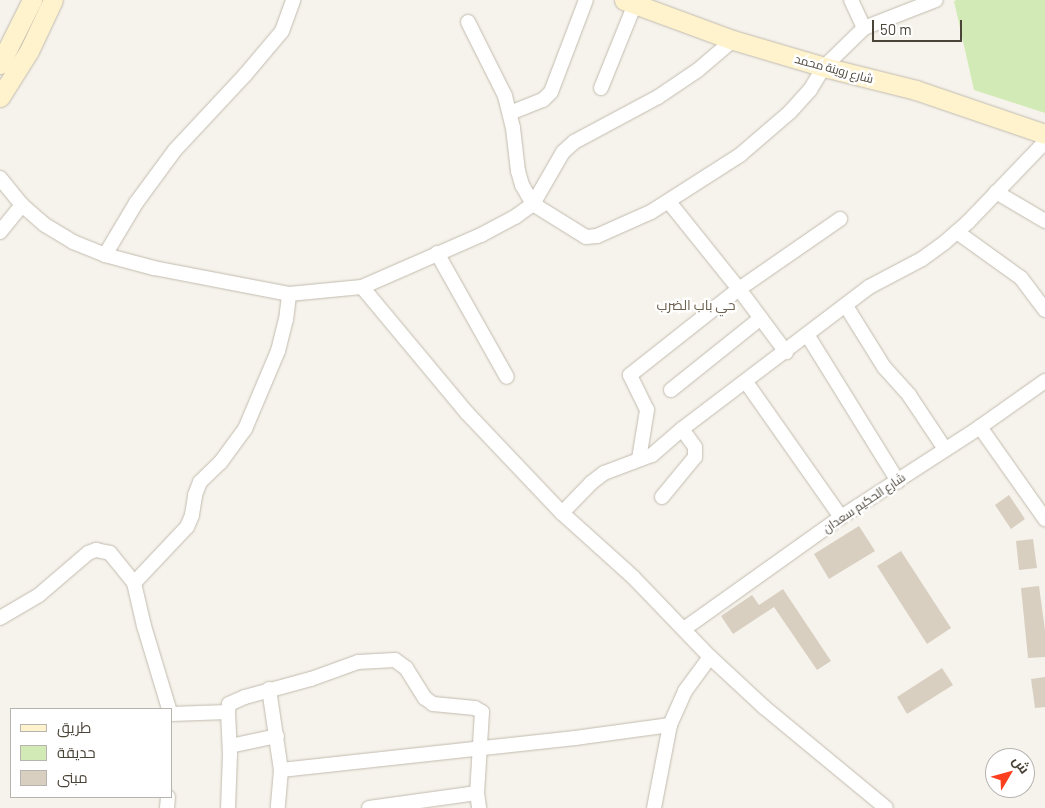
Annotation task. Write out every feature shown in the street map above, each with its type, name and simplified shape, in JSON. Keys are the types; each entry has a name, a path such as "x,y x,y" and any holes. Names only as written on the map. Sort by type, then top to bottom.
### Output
{"main road":[{"path":"0,64 32,0"},
{"path":"0,97 29,51 52,0"},
{"name":"شارع روينة محمد","path":"629,2 733,40 824,67 916,90 1045,134"}],"street":[{"path":"105,255 136,203 175,150 245,75 282,31 293,0"},
{"path":"510,113 543,100 551,92 586,0"},
{"path":"851,0 864,28"},
{"path":"468,22 498,82 510,113 518,170 522,185 532,204 586,237 597,236 616,230 669,202 740,155 770,130 810,90 824,67 864,28 936,0"},
{"path":"601,88 629,2"},
{"path":"0,178 22,205 45,225 72,242 105,255 154,268 289,294 362,287 481,235 532,204 563,152 574,142 666,92 698,70 733,40"},
{"path":"562,512 591,483 604,473 652,455 682,429 808,336 869,288 922,259 957,232 1045,142"},
{"path":"996,192 1045,221"},
{"path":"669,202 739,288 786,352"},
{"path":"0,232 22,205"},
{"path":"639,459 647,410 630,375 739,288 840,219"},
{"path":"957,232 1021,278 1045,310"},
{"path":"437,253 508,377"},
{"path":"362,287 467,413 562,512 633,577 710,657 764,707 886,808"},
{"path":"134,583 187,528 192,516 195,495 200,482 220,463 245,429 278,352 286,320 289,294"},
{"path":"846,306 884,367 909,395 946,448"},
{"path":"671,390 761,318"},
{"path":"808,336 898,481"},
{"name":"شارع الحكيم سعدان","path":"684,629 841,517 980,427 1045,381"},
{"path":"746,382 841,517"},
{"path":"980,427 1045,519"},
{"path":"662,497 695,457 695,447 682,429"},
{"path":"0,618 39,595 88,553 96,550 110,553 134,583 144,626 170,708"},
{"path":"654,808 670,725 685,691 710,657"},
{"path":"228,808 229,704 269,689 311,679 358,662 395,660 406,668 425,698 433,704 480,710 483,715 477,793 479,808"},
{"path":"269,689 281,770 278,808"},
{"path":"172,714 228,712"},
{"path":"281,770 670,725"},
{"path":"230,746 277,736"},
{"path":"369,808 477,793"}],"green space":[{"path":"1045,0 1045,113 974,90 954,1"}],"building":[{"path":"1009,495 1025,519 1011,529 995,505"},
{"path":"859,526 875,551 829,579 814,554"},
{"path":"1033,539 1037,568 1019,570 1016,541"},
{"path":"901,551 951,628 927,644 877,566"},
{"path":"1039,586 1045,630 1045,657 1028,658 1021,588"},
{"path":"783,589 831,661 817,670 774,607 733,634 721,616 752,595 759,605"},
{"path":"942,668 953,685 907,714 897,697"},
{"path":"1045,677 1045,707 1035,708 1031,679"}],"district":[{"name":"حي باب الضرب","path":"696,305"}]}
